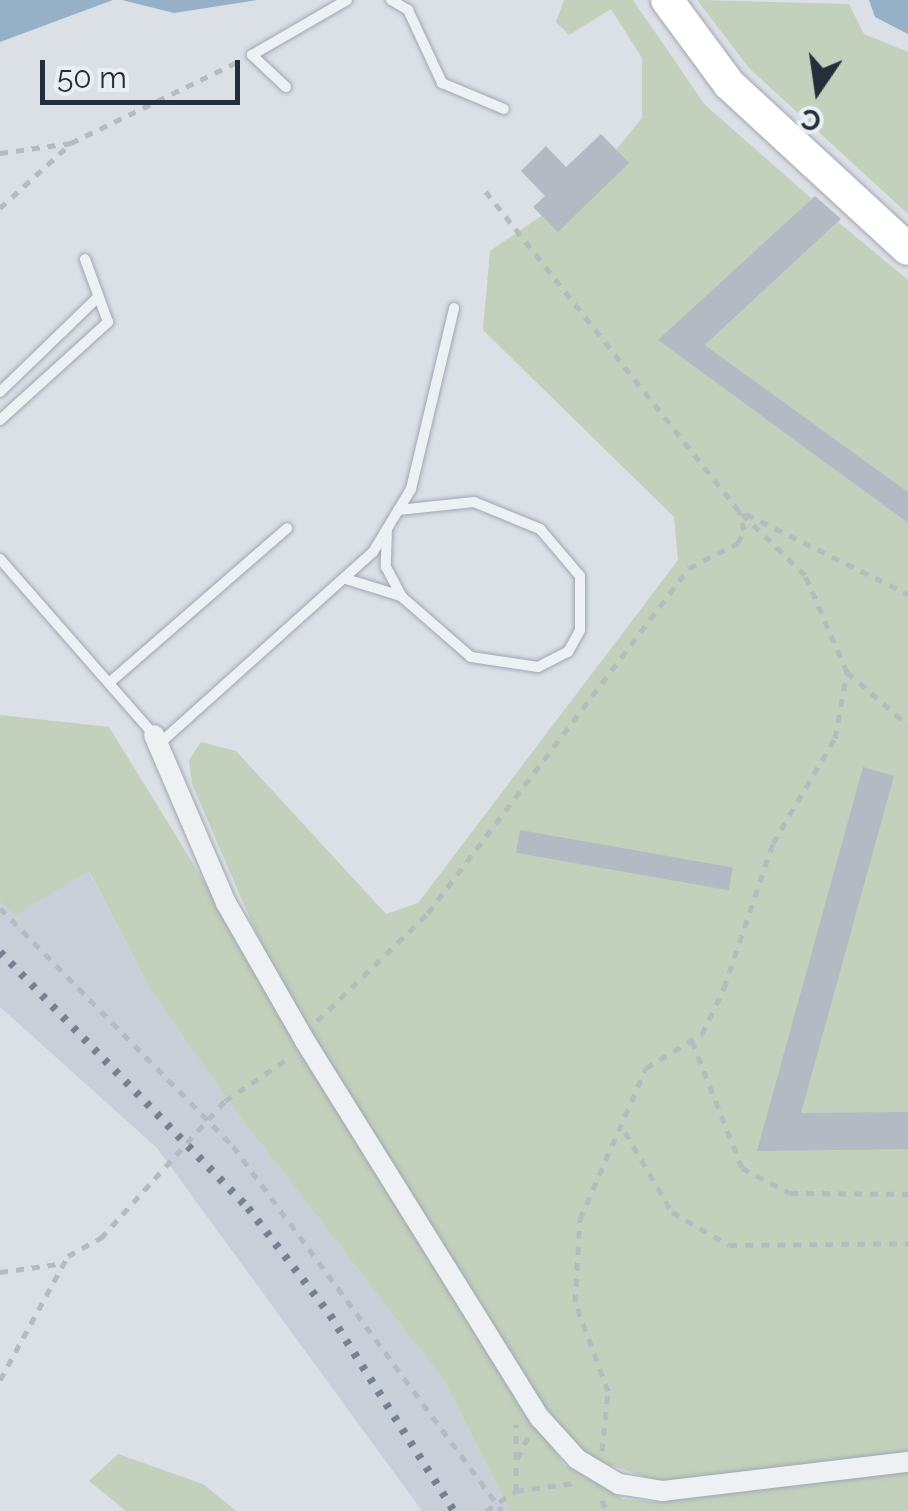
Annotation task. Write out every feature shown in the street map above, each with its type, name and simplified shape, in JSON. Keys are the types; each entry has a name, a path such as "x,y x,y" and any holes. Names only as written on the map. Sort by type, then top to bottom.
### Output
{"main road":[{"path":"667,0 729,84 908,249"}],"street":[{"path":"157,739 226,903 306,1041 520,1387 558,1441 595,1474 664,1491 908,1462"}],"lane":[{"path":"286,87 252,55 347,0"},
{"path":"392,0 408,10 442,83 504,109"},
{"path":"0,420 108,322 86,259"},
{"path":"0,392 97,298"},
{"path":"0,559 157,739 346,579 387,528 398,510 433,411 454,308"},
{"path":"387,528 386,567 402,597 458,648 502,666 538,667 568,652 580,630 580,576 540,529 474,502 398,510"},
{"path":"108,682 287,528"},
{"path":"346,579 402,597"}],"path":[{"path":"0,208 71,143 252,55"},
{"path":"0,153 71,143"},
{"path":"908,594 739,511 805,575 847,672 908,725"},
{"path":"486,1511 516,1491 595,1474 608,1391 575,1302 574,1262 601,1164 625,1132 646,1068 692,1041 724,988 774,843 834,738 847,672"},
{"path":"0,908 211,1121 502,1511"},
{"path":"0,1380 65,1263 100,1238 211,1121 306,1041"},
{"path":"692,1041 742,1168 790,1192 908,1194"},
{"path":"625,1132 672,1212 729,1244 908,1243"},
{"path":"0,1272 65,1263"},
{"path":"516,1491 520,1387"},
{"path":"602,1502 607,1511"}],"shaded area":[{"path":"88,870 150,989 231,1105 445,1382 510,1511 422,1511 157,1148 0,1007 0,902 15,914"}],"green space":[{"path":"564,0 633,0 705,105 812,199 659,340 908,523 908,1455 658,1481 589,1458 546,1413 281,990 192,784 189,760 201,742 236,751 386,914 418,903 678,560 674,517 483,330 490,251 588,184 642,118 642,58 611,9 569,35 556,22"},
{"path":"697,0 849,4 864,34 908,52 908,214 749,68"},
{"path":"838,222 908,280 908,492 705,345"},
{"path":"0,715 109,727 563,1464 623,1499 657,1502 908,1471 908,1511 510,1511 445,1382 231,1105 150,989 89,871 15,915 0,902"},
{"path":"118,1454 203,1484 236,1511 126,1511 89,1481"}],"water":[{"path":"0,0 113,0 0,42"},
{"path":"122,0 258,0 174,13"},
{"path":"869,0 908,0 908,34 875,17"}],"building":[{"path":"601,134 629,163 558,232 533,207 545,196 521,171 546,146 566,167"},
{"path":"815,196 841,219 705,345 908,492 908,523 658,340"},
{"path":"863,767 894,776 801,1113 908,1112 908,1149 757,1151"},
{"path":"520,830 733,868 729,890 516,853"}],"railway":[{"path":"0,952 248,1208 330,1315 454,1511"}]}
